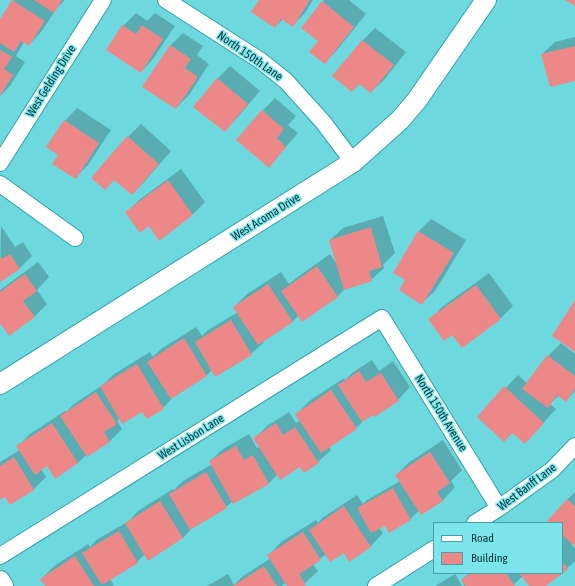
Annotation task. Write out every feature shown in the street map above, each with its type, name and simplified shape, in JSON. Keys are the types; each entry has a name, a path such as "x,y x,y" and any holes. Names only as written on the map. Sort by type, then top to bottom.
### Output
{"street":[{"name":"West Gelding Drive","path":"0,163 103,0"},
{"name":"North 150th Lane","path":"166,0 261,61 286,81 323,122 353,162"},
{"name":"West Acoma Drive","path":"0,384 353,162 400,120 417,100 486,0"},
{"path":"0,184 75,238"},
{"name":"North 150th Avenue","path":"382,318 499,508"},
{"name":"West Lisbon Lane","path":"0,556 382,318"},
{"name":"West Banff Lane","path":"477,522 552,470 575,446"},
{"path":"376,586 433,550"},
{"path":"0,581 3,586"}],"building":[{"path":"12,0 45,21 29,46 21,41 14,52 0,43 0,19"},
{"path":"34,0 62,0 54,13"},
{"path":"259,0 310,0 293,27 281,19 275,28 251,12"},
{"path":"565,0 575,0 575,6"},
{"path":"322,1 354,27 325,64 309,52 318,41 301,28"},
{"path":"122,25 136,34 142,25 163,39 141,73 106,50"},
{"path":"362,40 394,65 371,93 359,84 352,92 332,76"},
{"path":"170,45 191,59 185,68 198,77 176,109 142,87"},
{"path":"575,46 575,81 550,87 541,54"},
{"path":"0,50 12,57 4,69 13,75 0,96"},
{"path":"217,78 248,104 225,132 193,107"},
{"path":"262,110 284,129 277,138 286,147 269,168 236,140"},
{"path":"64,120 99,143 76,179 52,164 58,155 46,147"},
{"path":"127,136 159,164 132,195 114,180 105,190 91,178"},
{"path":"168,180 193,215 159,241 149,226 140,233 125,212"},
{"path":"371,227 382,267 369,271 372,281 344,290 329,240"},
{"path":"418,231 454,253 422,305 399,290 405,280 393,273"},
{"path":"10,254 20,269 0,282 0,257 2,259"},
{"path":"317,266 338,297 302,322 281,291"},
{"path":"25,274 37,291 23,301 35,317 9,336 0,323 0,292"},
{"path":"268,284 293,322 258,345 233,307"},
{"path":"476,285 501,319 462,348 452,335 444,341 428,319"},
{"path":"575,300 575,352 552,336"},
{"path":"231,320 252,355 215,377 195,342"},
{"path":"184,338 207,376 171,399 147,362"},
{"path":"547,355 575,376 575,389 566,402 557,395 548,408 522,389"},
{"path":"137,364 164,409 147,419 142,412 122,424 100,386"},
{"path":"359,371 366,382 381,373 399,401 374,417 373,415 362,422 338,385"},
{"path":"504,386 544,423 525,444 512,433 504,442 477,417"},
{"path":"331,390 357,429 321,453 295,414"},
{"path":"96,392 117,424 104,432 110,442 87,457 60,416"},
{"path":"52,423 78,463 55,479 47,466 35,475 16,446"},
{"path":"276,423 283,435 295,427 319,463 304,473 300,467 280,480 253,438"},
{"path":"236,446 244,460 253,455 269,484 233,504 209,461"},
{"path":"430,452 450,483 437,492 443,501 421,515 395,475"},
{"path":"14,457 34,490 10,505 5,497 0,500 0,466"},
{"path":"206,472 227,508 190,530 169,494"},
{"path":"393,488 411,520 389,533 385,526 371,533 357,508"},
{"path":"567,499 575,506 575,546 563,536 563,522 547,521"},
{"path":"160,501 183,538 148,561 125,523"},
{"path":"344,506 371,547 349,562 344,553 330,562 309,530"},
{"path":"119,531 138,563 102,585 82,553"},
{"path":"303,532 321,560 299,574 306,585 287,586 267,555"},
{"path":"75,556 94,586 45,586 40,579"},
{"path":"563,562 568,569 563,573"},
{"path":"264,566 277,586 233,586"},
{"path":"470,574 507,574 515,586 465,586 461,580"},
{"path":"520,574 562,574 546,586 529,586"}]}
